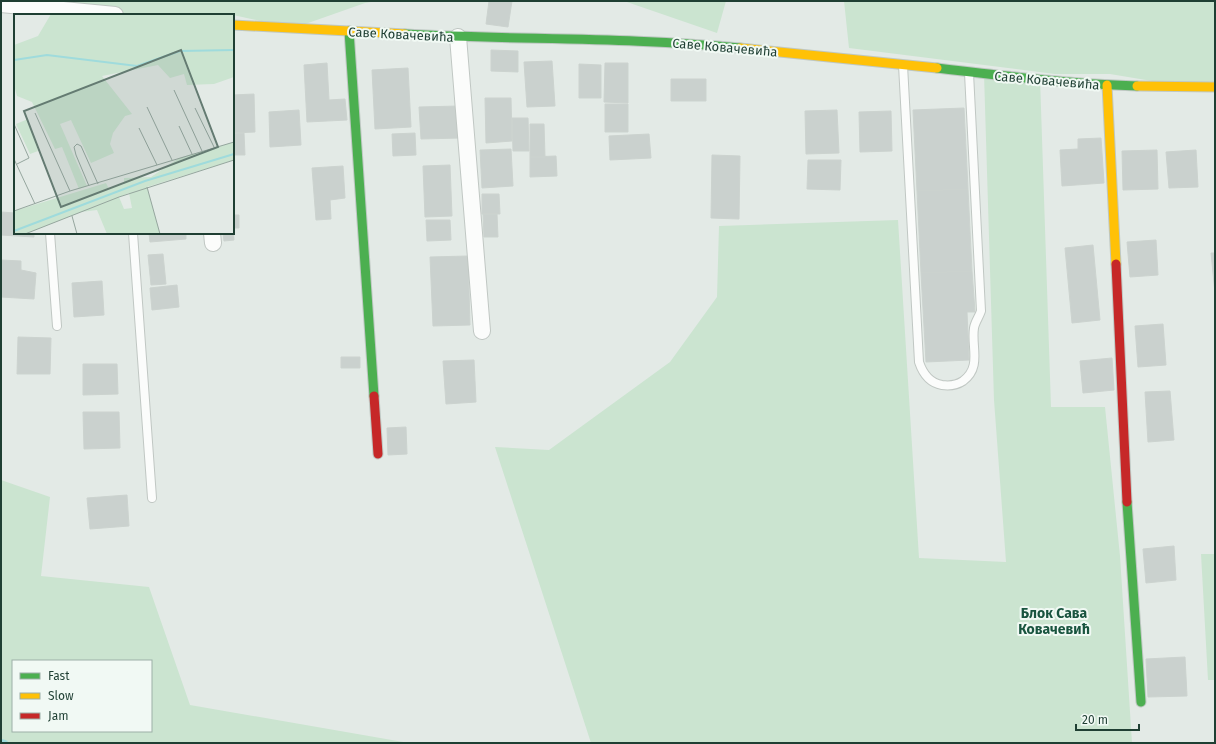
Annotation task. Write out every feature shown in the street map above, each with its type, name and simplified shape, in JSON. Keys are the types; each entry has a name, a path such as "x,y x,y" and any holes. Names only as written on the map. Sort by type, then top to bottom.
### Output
{"street":[{"path":"1,4 33,12 88,14"},
{"name":"Саве Ковачевића","path":"234,24 458,37 690,43 1107,85 1215,87"},
{"path":"349,31 378,454"},
{"path":"458,37 482,331"},
{"path":"1107,85 1128,503 1141,702"}],"lane":[{"path":"902,64 919,362 925,375 930,380 942,385 962,382 971,372 976,359 974,326 981,311 969,72"},
{"path":"50,234 57,326"},
{"path":"133,234 152,498"}],"green space":[{"path":"1,1 377,1 365,3 294,28 234,14 107,14"},
{"path":"624,1 726,1 717,33"},
{"path":"844,1 1215,1 1215,88 1188,87 1110,74 1055,74 849,48"},
{"path":"984,74 1040,78 1051,407 1105,407 1120,556 1132,743 591,743 495,447 549,450 670,362 717,297 719,226 898,220 919,558 1006,562 994,400"},
{"path":"1,480 50,497 41,576 149,587 190,705 409,743 1,743"},
{"path":"1201,554 1215,554 1215,680 1208,680"}],"building":[{"path":"489,1 512,1 508,27 486,24"},
{"path":"491,50 518,51 518,72 491,71"},
{"path":"552,61 555,106 527,107 524,62"},
{"path":"327,63 329,100 345,99 347,120 307,122 304,65"},
{"path":"605,63 628,63 628,103 604,102"},
{"path":"579,64 601,65 601,98 579,98"},
{"path":"408,68 411,127 375,129 372,70"},
{"path":"671,79 706,79 706,101 671,101"},
{"path":"254,94 255,132 234,133 234,95"},
{"path":"485,98 511,98 512,141 486,143"},
{"path":"605,104 628,104 628,132 605,132"},
{"path":"459,106 460,138 421,139 419,107"},
{"path":"964,108 968,189 917,191 913,110"},
{"path":"299,110 301,145 270,147 269,112"},
{"path":"837,110 839,153 806,154 805,111"},
{"path":"891,111 892,151 860,152 859,112"},
{"path":"512,118 528,118 529,151 513,151"},
{"path":"530,124 544,124 545,157 530,157"},
{"path":"244,133 245,155 234,155 234,134"},
{"path":"415,133 416,155 393,156 392,134"},
{"path":"649,134 651,158 610,160 609,136"},
{"path":"1101,138 1104,183 1062,186 1060,150 1078,149 1078,139"},
{"path":"511,149 513,186 482,188 480,150"},
{"path":"1157,150 1158,189 1123,190 1122,151"},
{"path":"1196,150 1198,187 1169,188 1166,152"},
{"path":"712,155 740,156 739,219 711,218"},
{"path":"556,156 557,176 530,177 530,157"},
{"path":"808,160 841,160 840,190 807,189"},
{"path":"450,165 452,216 425,217 423,166"},
{"path":"343,166 345,198 330,200 331,219 316,220 312,168"},
{"path":"968,189 972,271 921,273 917,191"},
{"path":"482,194 499,194 500,214 482,214"},
{"path":"1,212 14,213 14,234 34,234 34,237 1,235"},
{"path":"483,214 497,214 498,237 484,237"},
{"path":"234,215 239,215 239,228 234,228"},
{"path":"426,220 450,220 451,240 427,241"},
{"path":"149,234 186,234 186,239 150,242"},
{"path":"223,234 234,234 234,240 224,241"},
{"path":"1156,240 1158,275 1130,277 1127,242"},
{"path":"1093,245 1100,320 1072,323 1065,248"},
{"path":"1211,253 1215,253 1215,293"},
{"path":"163,254 166,284 151,285 148,255"},
{"path":"468,256 470,325 433,326 430,257"},
{"path":"1,260 21,261 21,270 36,273 34,299 1,297"},
{"path":"972,271 975,312 967,312 969,360 926,362 921,273"},
{"path":"102,281 104,315 74,317 72,283"},
{"path":"177,285 179,307 152,310 150,288"},
{"path":"1163,324 1166,365 1138,367 1135,326"},
{"path":"18,337 51,338 50,374 17,374"},
{"path":"341,357 360,357 360,368 341,368"},
{"path":"1112,358 1114,390 1083,393 1080,361"},
{"path":"474,360 476,402 446,404 443,361"},
{"path":"83,364 117,364 118,394 83,395"},
{"path":"1170,391 1174,440 1148,442 1145,392"},
{"path":"83,412 119,412 120,448 84,449"},
{"path":"406,427 407,454 388,455 387,428"},
{"path":"127,495 129,526 90,529 87,498"},
{"path":"1174,546 1176,580 1146,583 1143,549"},
{"path":"1185,657 1187,696 1148,697 1146,659"}],"waterway":[{"path":"1,742 5,743"}],"traffic: fast":[{"path":"349,31 374,396"},
{"path":"405,34 614,40 698,44 740,48"},
{"path":"937,68 1062,82 1137,86"},
{"path":"1127,502 1141,702"}],"traffic: slow":[{"path":"234,25 405,34"},
{"path":"740,48 937,68"},
{"path":"1107,85 1116,264"},
{"path":"1137,86 1215,87"}],"traffic: jam":[{"path":"1116,264 1127,502"},
{"path":"374,396 378,454"}],"district":[{"name":"Блок Сава Ковачевић","path":"1054,622"}]}
